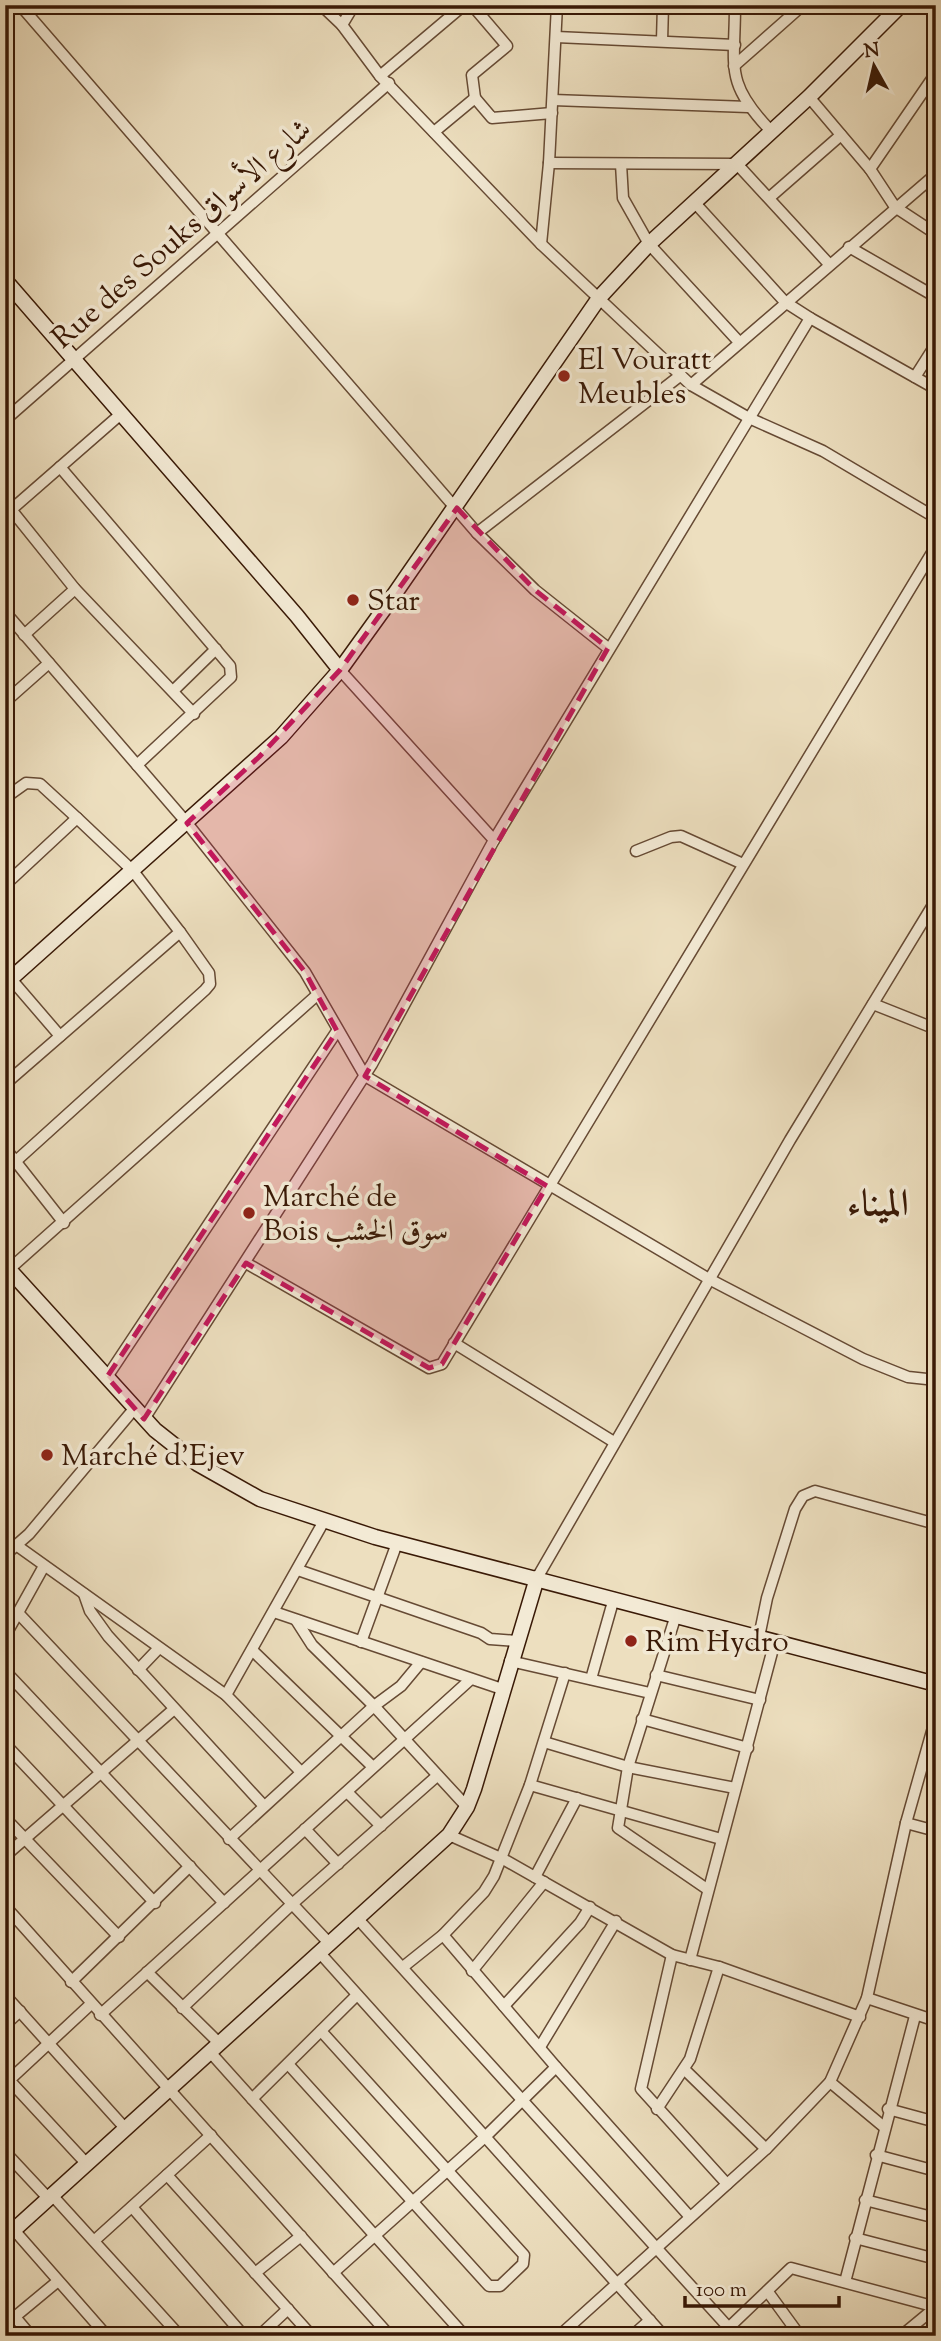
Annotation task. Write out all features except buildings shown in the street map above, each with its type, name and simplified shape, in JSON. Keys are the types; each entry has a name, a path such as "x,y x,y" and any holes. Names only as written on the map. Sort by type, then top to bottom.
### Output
{"main road":[{"path":"7,978 134,871 281,737 340,670 457,508 599,298 649,244 809,97 900,6"},
{"path":"5,280 297,616 340,670"},
{"path":"7,1269 139,1414 198,1464 260,1499 397,1543 936,1684"},
{"path":"8,2235 85,2162 449,1835 467,1807 537,1578"}],"street":[{"path":"20,5 477,533 535,590 608,649"},
{"path":"321,5 342,25 385,79 541,244 691,385 749,418 823,451 936,518"},
{"path":"342,25 354,5"},
{"name":"Rue des Souks شارع الأسواق","path":"7,415 219,232 464,5"},
{"path":"472,5 507,46 472,75 475,99 492,118 552,113"},
{"path":"541,244 550,163 557,5"},
{"path":"662,41 663,5"},
{"path":"735,5 736,82 748,107 771,130"},
{"path":"734,66 803,5"},
{"path":"556,37 735,45"},
{"path":"870,169 936,73"},
{"path":"809,97 870,169 895,207 936,234"},
{"path":"434,132 475,99"},
{"path":"553,100 748,107"},
{"path":"769,198 841,135"},
{"path":"550,163 737,164 829,264"},
{"path":"621,164 622,198 649,244 739,342"},
{"path":"691,385 936,174"},
{"path":"695,203 785,302 936,389"},
{"path":"845,250 936,297"},
{"path":"5,1555 139,1414 246,1263 365,1076 494,840 810,318"},
{"path":"915,377 936,344"},
{"path":"477,533 681,375"},
{"path":"122,413 60,467 9,505 75,589 194,714"},
{"path":"60,467 230,666 231,677 137,765"},
{"path":"246,1263 429,1368 442,1364 936,546"},
{"path":"24,635 75,589"},
{"path":"5,612 187,822 305,972 365,1076 709,1279 863,1359 908,1377 936,1380"},
{"path":"173,691 216,649"},
{"path":"5,702 49,663"},
{"path":"340,670 494,840"},
{"path":"5,798 26,783 40,784 78,818 134,871 209,973 210,984 198,998 16,1161"},
{"path":"5,885 78,818"},
{"path":"636,851 671,837 681,836 743,864"},
{"path":"537,1578 709,1279 936,900"},
{"path":"5,1084 180,932"},
{"path":"7,978 60,1036"},
{"path":"7,1269 64,1223 317,995"},
{"path":"873,1004 936,1029"},
{"path":"107,1377 337,1031"},
{"path":"5,1148 64,1223"},
{"path":"454,1343 614,1442"},
{"path":"759,1637 766,1598 795,1509 803,1496 816,1491 936,1524"},
{"path":"226,1695 324,1521"},
{"path":"361,1642 380,1597 397,1543"},
{"path":"16,1545 226,1695 301,1772"},
{"path":"5,1636 44,1566"},
{"path":"298,1570 481,1633 490,1639 516,1641"},
{"path":"84,1594 96,1619 138,1670 264,1806"},
{"path":"592,1679 614,1598"},
{"path":"274,1612 502,1689"},
{"path":"19,1614 291,1905 357,1995 664,2336"},
{"path":"676,1615 628,1767 620,1811 620,1832 707,1889"},
{"path":"296,1620 312,1645 374,1706 467,1807"},
{"path":"690,1960 720,1839 748,1748 775,1641"},
{"path":"138,1670 159,1648"},
{"path":"251,1650 373,1767"},
{"path":"510,1661 650,1693"},
{"path":"229,1839 374,1706 401,1686 421,1662"},
{"path":"5,1671 224,1903"},
{"path":"403,1968 443,1935 484,1892 503,1859 565,1674"},
{"path":"656,1675 760,1700"},
{"path":"100,2015 471,1679"},
{"path":"5,1856 173,1710"},
{"path":"559,2336 766,2149 830,2082 867,1998 906,1823 936,1717"},
{"path":"642,1719 748,1748"},
{"path":"544,1742 628,1767 735,1788"},
{"path":"5,1744 155,1902"},
{"path":"182,2008 291,1905 437,1776"},
{"path":"530,1785 720,1839"},
{"path":"347,1792 381,1826"},
{"path":"472,1971 540,1880 577,1798"},
{"path":"5,1818 119,1937"},
{"path":"906,1823 936,1831"},
{"path":"305,1829 338,1864"},
{"path":"449,1835 503,1859 672,1955 719,1967 860,2017"},
{"path":"71,1982 190,1867"},
{"path":"5,1906 390,2336"},
{"path":"504,2006 573,1931 590,1907"},
{"path":"358,1919 655,2250 724,2332 791,2268 936,2307"},
{"path":"540,2047 616,1921"},
{"path":"443,1935 690,2217"},
{"path":"672,1955 640,2082 643,2095 727,2184"},
{"path":"657,2109 685,2070 719,1967"},
{"path":"147,1972 182,2008 253,2099 465,2336"},
{"path":"5,1995 124,2127"},
{"path":"253,2099 357,1995"},
{"path":"867,1998 936,2021"},
{"path":"85,2162 7,2082 91,2004"},
{"path":"5,2025 20,2011"},
{"path":"845,2282 888,2109 915,2016"},
{"path":"288,2064 489,2286 500,2286 523,2264 524,2255 449,2169 321,2031"},
{"path":"333,2273 486,2136 556,2067"},
{"path":"685,2070 766,2149"},
{"path":"830,2082 884,2127"},
{"path":"888,2109 936,2122"},
{"path":"96,2240 211,2135"},
{"path":"5,2152 96,2240 180,2336"},
{"path":"876,2155 936,2171"},
{"path":"167,2175 312,2336"},
{"path":"865,2200 936,2218"},
{"path":"132,2207 244,2336"},
{"path":"8,2235 58,2281 107,2336"},
{"path":"255,2273 300,2236"},
{"path":"855,2238 936,2259"},
{"path":"5,2326 58,2281"},
{"path":"768,2292 800,2336"},
{"path":"901,2336 936,2307"},
{"path":"259,2336 288,2309"},
{"path":"15,2317 32,2336"},
{"path":"632,2336 650,2320"}],"highlighted area":[{"path":"457,508 535,590 608,648 365,1076 547,1186 442,1364 429,1368 246,1263 144,1419 107,1377 337,1031 305,972 187,823 259,757 340,670"}],"place":[{"name":"El Vouratt Meubles","path":"564,376"},
{"name":"Star","path":"353,600"},
{"name":"Marché de Bois سوق الخشب","path":"249,1213"},
{"name":"Marché d'Ejev","path":"47,1455"},
{"name":"Rim Hydro","path":"631,1641"}],"district":[{"name":"الميناء","path":"878,1202"}]}
